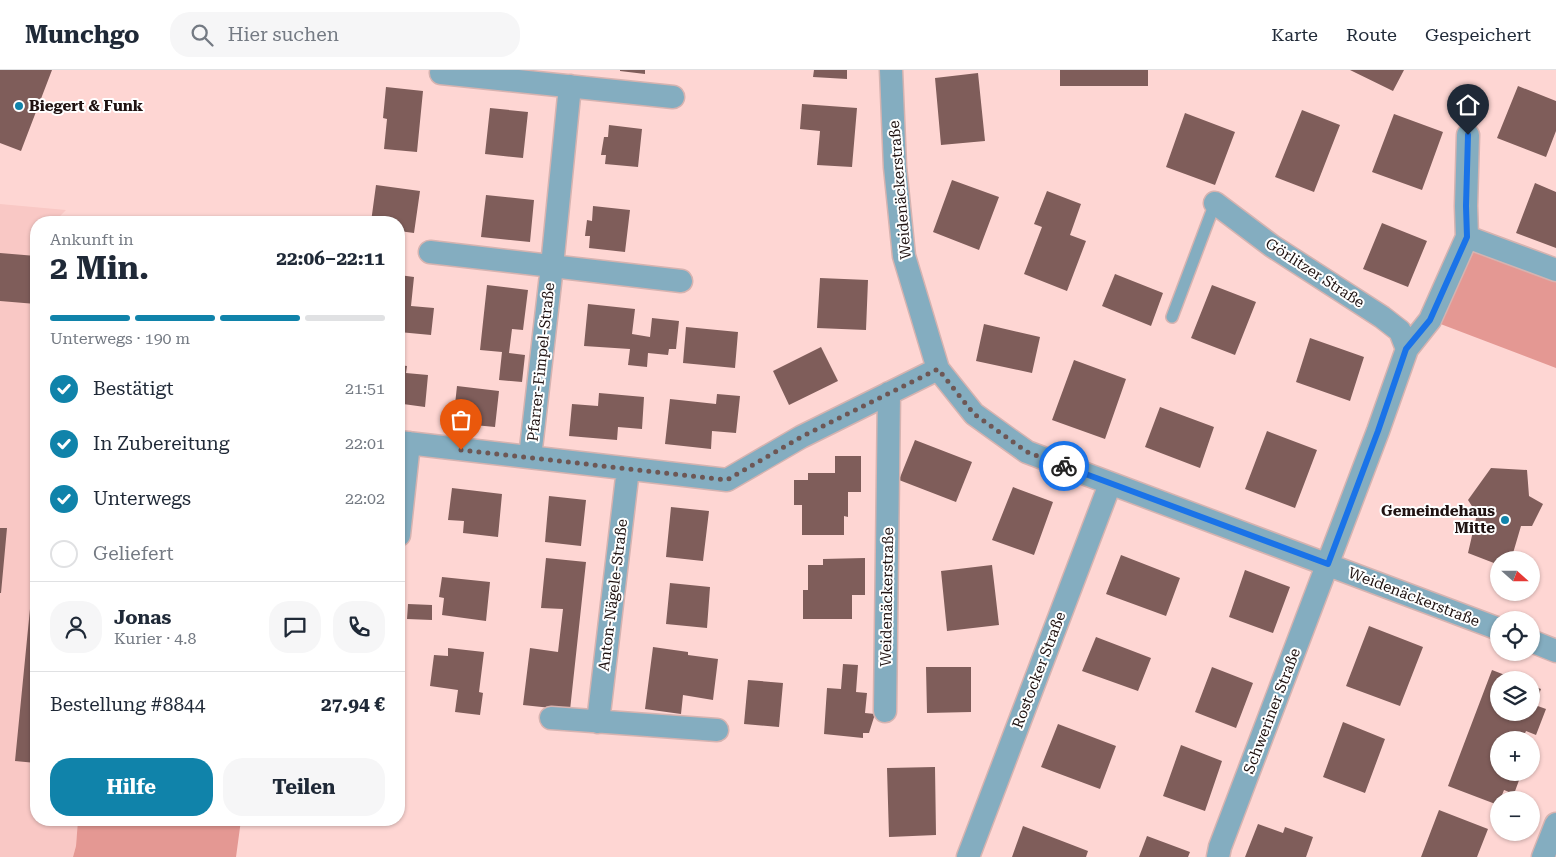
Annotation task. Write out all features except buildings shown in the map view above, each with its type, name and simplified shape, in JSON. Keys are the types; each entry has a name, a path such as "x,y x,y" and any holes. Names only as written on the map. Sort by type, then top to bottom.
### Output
{"street":[{"name":"Weidenäckerstraße","path":"891,70 895,167 904,256 938,369 974,414 1027,452 1490,626"},
{"path":"442,73 673,97"},
{"name":"Pfarrer-Fimpel-Straße","path":"530,458 570,86"},
{"path":"1328,564 1378,431 1406,349 1430,320 1467,237 1468,135"},
{"name":"Görlitzer Straße","path":"1215,203 1272,246 1382,317 1400,332 1406,349"},
{"path":"1467,237 1556,270"},
{"name":"Pfarrer-Fimpel-Straße","path":"430,252 681,282"},
{"path":"405,443 727,480 801,437 938,369"},
{"name":"Weidenäckerstraße","path":"885,712 889,393"},
{"name":"Anton-Nägele-Straße","path":"598,722 628,469"},
{"name":"Rostocker Straße","path":"968,857 1110,484"},
{"name":"Schweriner Straße","path":"1218,857 1220,846 1328,564"},
{"path":"1540,645 1556,651"},
{"path":"551,718 717,730"},
{"path":"1543,857 1556,824"}],"lane":[{"path":"1172,318 1215,203"}],"shaded area":[{"path":"0,204 66,210 60,216 30,216 30,826 78,826 73,857 0,857"},
{"path":"1467,237 1556,270 1556,368 1430,320"},
{"path":"78,826 240,826 236,857 73,857"}],"way so far":[{"path":"461,450 727,480 801,437 938,369 974,414 1027,452 1064,466"}],"place":[{"name":"Biegert & Funk","path":"19,106"},
{"name":"Gemeindehaus Mitte","path":"1505,520"}],"route":[{"path":"1064,466 1328,564 1378,431 1406,349 1430,320 1467,237 1468,135"}]}
